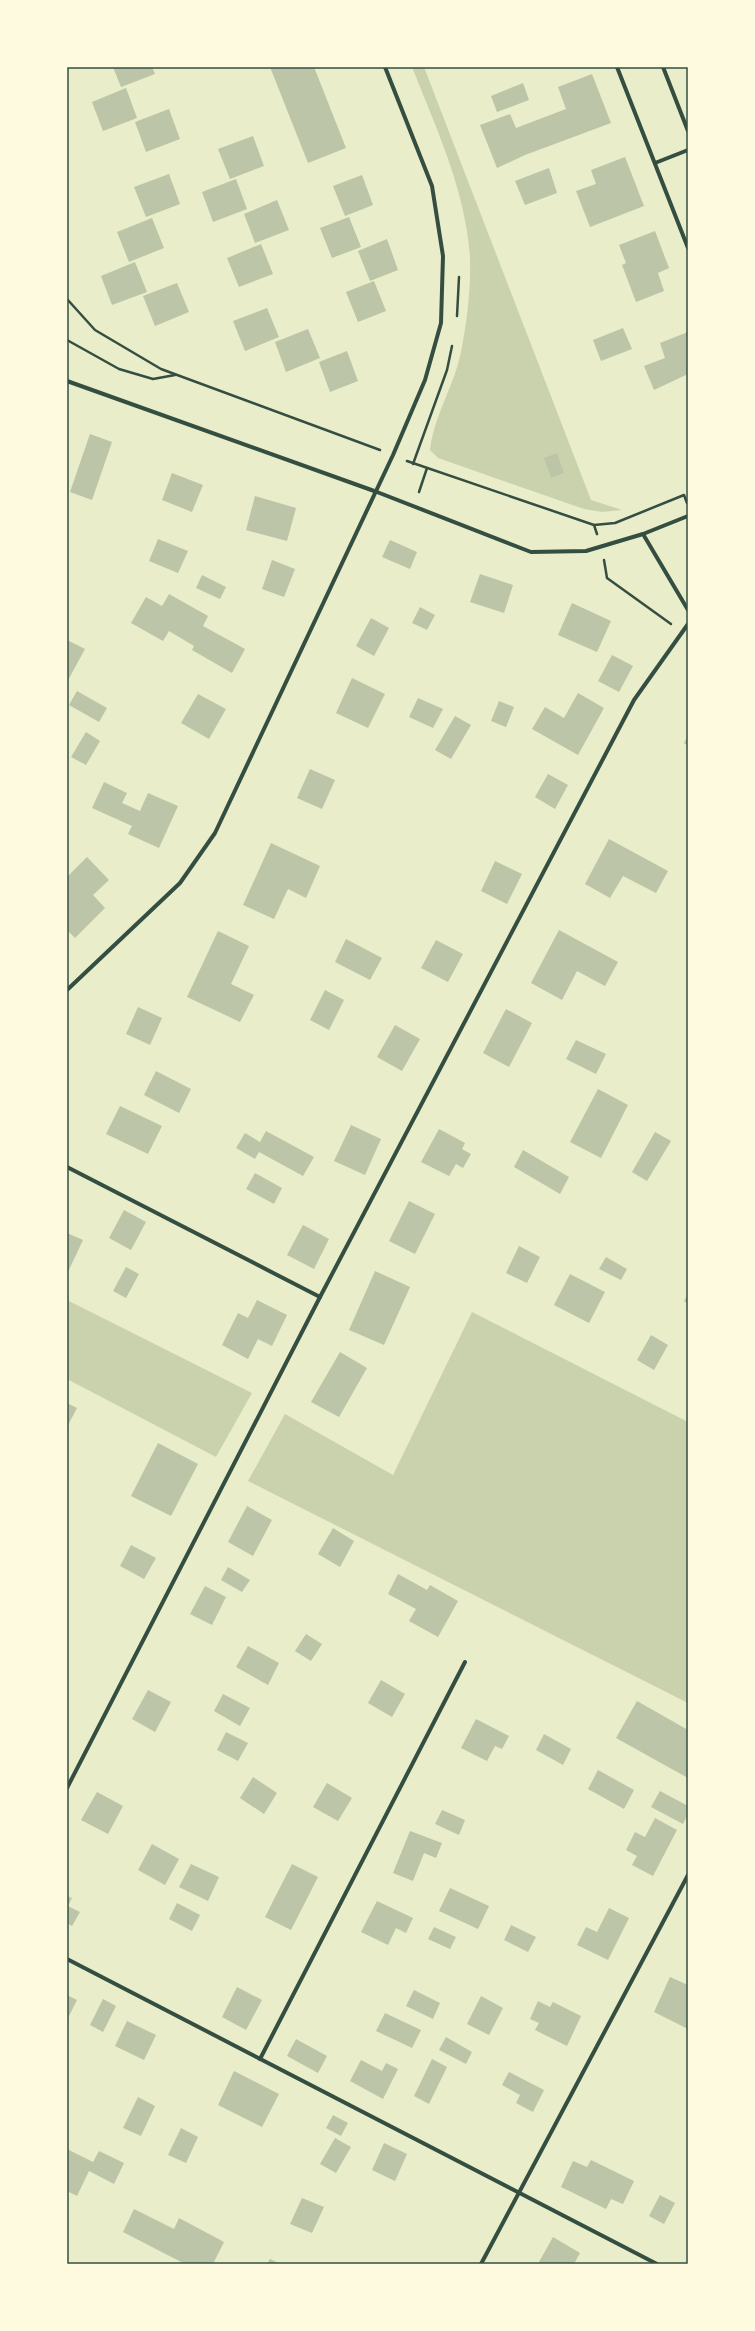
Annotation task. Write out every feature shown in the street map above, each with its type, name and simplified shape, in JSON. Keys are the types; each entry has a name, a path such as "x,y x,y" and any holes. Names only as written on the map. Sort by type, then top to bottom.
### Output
{"street":[{"path":"67,990 180,883 215,833 377,492 425,380 441,323 443,256 432,186 385,67"},
{"path":"618,67 688,248"},
{"path":"663,67 688,131"},
{"path":"655,163 688,150"},
{"path":"67,381 377,492 531,552 586,551 642,534 688,516"},
{"path":"642,534 688,610"},
{"path":"67,1788 320,1297 634,700 688,624"},
{"path":"67,1167 320,1297"},
{"path":"260,2059 465,1662"},
{"path":"482,2264 688,1875"},
{"path":"67,1959 657,2264"}],"path":[{"path":"67,340 120,369 153,379 176,375"},
{"path":"414,506 427,468"},
{"path":"594,526 615,523 684,496 688,504"}],"green space":[{"path":"412,67 424,67 591,500 622,510 602,512 584,509 438,458 430,450 432,437 454,377 461,352 468,305 470,258 463,208 456,184 440,137"},
{"path":"67,1300 252,1393 216,1457 67,1379"},
{"path":"472,1312 688,1422 688,1703 248,1481 285,1414 393,1475"}],"building":[{"path":"113,67 152,67 155,74 121,87"},
{"path":"270,67 314,67 346,148 308,163"},
{"path":"592,74 611,123 525,155 497,168 480,125 510,114 516,128 566,109 558,87"},
{"path":"523,83 529,100 497,112 491,96"},
{"path":"126,88 137,118 103,131 92,102"},
{"path":"169,109 180,139 146,152 135,122"},
{"path":"253,136 264,166 230,179 218,149"},
{"path":"625,157 644,206 590,227 576,191 596,184 591,170"},
{"path":"549,168 557,193 525,205 515,181"},
{"path":"169,174 180,204 146,217 134,187"},
{"path":"362,175 373,205 345,216 333,186"},
{"path":"236,179 247,209 213,222 202,192"},
{"path":"277,200 289,230 255,243 244,214"},
{"path":"349,217 361,247 332,258 320,228"},
{"path":"152,218 164,248 129,262 117,232"},
{"path":"655,231 669,268 658,273 664,291 636,302 622,265 626,263 619,245"},
{"path":"387,239 398,270 370,281 358,251"},
{"path":"261,244 273,274 239,287 227,258"},
{"path":"135,262 147,292 112,305 101,276"},
{"path":"374,281 386,311 358,322 346,292"},
{"path":"177,283 189,312 155,326 143,296"},
{"path":"267,308 279,337 245,351 233,321"},
{"path":"623,328 632,349 601,361 593,340"},
{"path":"308,329 320,358 286,372 275,342"},
{"path":"688,332 688,374 654,390 644,366 665,358 660,343"},
{"path":"347,351 358,381 330,392 319,362"},
{"path":"90,434 112,442 92,500 70,492"},
{"path":"557,453 564,473 551,478 544,458"},
{"path":"172,473 203,485 192,512 162,500"},
{"path":"255,496 296,508 287,541 246,530"},
{"path":"158,539 188,551 178,573 149,561"},
{"path":"390,540 417,552 410,569 382,557"},
{"path":"272,560 295,569 284,597 262,589"},
{"path":"480,574 513,585 504,613 470,602"},
{"path":"202,575 226,587 220,599 196,588"},
{"path":"169,594 208,616 203,626 245,649 232,673 192,650 194,646 169,631 163,641 131,623 146,597 162,606"},
{"path":"572,603 611,621 597,652 558,635"},
{"path":"420,607 435,615 427,630 412,623"},
{"path":"371,618 389,628 374,656 356,646"},
{"path":"67,640 85,649 67,682"},
{"path":"612,655 633,666 619,692 598,681"},
{"path":"352,678 385,694 368,728 336,713"},
{"path":"77,691 107,708 99,722 69,705"},
{"path":"578,693 604,708 578,755 532,729 545,707 564,718"},
{"path":"198,694 226,709 209,739 181,723"},
{"path":"418,698 443,709 433,728 409,717"},
{"path":"499,701 514,707 506,727 491,721"},
{"path":"455,716 471,725 451,759 435,750"},
{"path":"86,732 100,741 86,765 71,757"},
{"path":"688,736 688,746 684,743"},
{"path":"310,769 335,780 322,809 297,798"},
{"path":"548,774 568,785 555,809 535,797"},
{"path":"104,782 127,793 122,803 140,811 148,793 178,806 159,848 128,834 132,826 92,808"},
{"path":"609,839 668,871 656,893 623,876 610,898 585,884"},
{"path":"271,843 320,866 306,898 288,889 274,919 243,905"},
{"path":"87,857 109,880 93,895 105,908 75,938 67,930 67,877"},
{"path":"495,861 522,874 507,904 481,891"},
{"path":"559,930 618,962 605,986 577,971 562,1000 531,983"},
{"path":"218,931 249,946 231,984 254,995 240,1022 187,997"},
{"path":"346,939 382,958 370,980 335,962"},
{"path":"436,940 463,954 448,982 421,968"},
{"path":"325,990 344,1000 329,1030 310,1020"},
{"path":"138,1007 162,1018 150,1045 126,1034"},
{"path":"506,1009 532,1023 509,1067 483,1053"},
{"path":"395,1025 420,1039 402,1071 377,1057"},
{"path":"576,1040 606,1054 596,1074 566,1059"},
{"path":"156,1071 191,1089 179,1113 144,1095"},
{"path":"598,1089 628,1105 601,1158 570,1142"},
{"path":"120,1106 162,1126 148,1154 106,1134"},
{"path":"351,1125 381,1139 365,1175 334,1161"},
{"path":"439,1129 465,1143 462,1149 471,1154 463,1168 456,1164 449,1176 421,1162"},
{"path":"266,1131 314,1157 303,1176 259,1152 255,1159 236,1148 245,1133 260,1142"},
{"path":"655,1132 671,1141 647,1181 632,1172"},
{"path":"523,1150 569,1177 560,1194 514,1167"},
{"path":"255,1173 282,1188 274,1204 246,1189"},
{"path":"409,1201 435,1214 415,1254 389,1241"},
{"path":"124,1210 146,1222 131,1250 109,1238"},
{"path":"303,1225 329,1239 314,1269 287,1255"},
{"path":"67,1233 83,1240 67,1274"},
{"path":"519,1246 540,1257 527,1283 506,1273"},
{"path":"606,1257 627,1269 621,1280 599,1269"},
{"path":"126,1267 139,1274 126,1298 113,1291"},
{"path":"375,1271 410,1287 384,1345 349,1330"},
{"path":"570,1274 605,1292 589,1323 554,1305"},
{"path":"688,1294 688,1304 684,1301"},
{"path":"257,1300 287,1315 272,1346 258,1339 248,1359 222,1345 238,1313 248,1318"},
{"path":"651,1335 668,1345 654,1370 637,1360"},
{"path":"340,1352 367,1368 339,1417 311,1402"},
{"path":"67,1403 77,1408 67,1427"},
{"path":"158,1443 198,1464 171,1516 131,1496"},
{"path":"247,1506 272,1520 253,1556 228,1542"},
{"path":"333,1528 354,1541 340,1567 318,1554"},
{"path":"131,1545 156,1558 144,1579 120,1566"},
{"path":"228,1567 250,1580 242,1592 221,1580"},
{"path":"398,1574 427,1590 430,1585 458,1601 438,1637 409,1621 416,1609 388,1594"},
{"path":"205,1586 226,1597 212,1625 190,1614"},
{"path":"306,1634 322,1644 311,1661 295,1651"},
{"path":"248,1646 279,1663 268,1685 236,1667"},
{"path":"381,1680 405,1694 392,1717 368,1703"},
{"path":"148,1690 171,1702 155,1732 132,1719"},
{"path":"223,1694 250,1708 240,1726 214,1711"},
{"path":"637,1701 688,1730 688,1778 616,1738"},
{"path":"476,1719 509,1736 502,1749 495,1746 487,1761 461,1748"},
{"path":"226,1732 248,1743 238,1761 217,1750"},
{"path":"544,1734 571,1749 563,1765 536,1750"},
{"path":"598,1770 634,1790 624,1809 588,1789"},
{"path":"253,1777 277,1793 264,1814 240,1798"},
{"path":"327,1783 352,1798 338,1821 313,1807"},
{"path":"660,1791 688,1806 688,1814 683,1824 651,1807"},
{"path":"97,1792 123,1806 108,1834 81,1820"},
{"path":"442,1810 465,1820 459,1835 435,1824"},
{"path":"655,1818 677,1830 653,1876 632,1865 637,1856 626,1850 635,1832 645,1837"},
{"path":"410,1831 442,1843 436,1858 424,1853 413,1881 393,1873"},
{"path":"152,1844 179,1859 165,1885 138,1870"},
{"path":"191,1864 219,1877 208,1901 179,1887"},
{"path":"292,1864 318,1877 291,1930 265,1917"},
{"path":"450,1888 489,1906 478,1929 439,1911"},
{"path":"67,1896 72,1898 68,1906 80,1912 72,1926 67,1923"},
{"path":"377,1901 413,1918 406,1933 396,1928 388,1945 361,1932"},
{"path":"177,1903 200,1915 192,1931 169,1919"},
{"path":"609,1908 629,1918 608,1960 577,1945 586,1927 597,1932"},
{"path":"511,1925 536,1937 528,1952 504,1940"},
{"path":"434,1927 456,1937 450,1949 428,1939"},
{"path":"670,1977 688,1985 688,2029 654,2012"},
{"path":"237,1987 262,2000 246,2030 222,2017"},
{"path":"414,1990 440,2003 433,2019 406,2006"},
{"path":"67,1995 77,2000 67,2020"},
{"path":"481,1996 503,2008 489,2035 467,2024"},
{"path":"103,1999 116,2006 103,2032 90,2025"},
{"path":"538,2001 550,2007 553,2002 581,2016 567,2046 535,2030 539,2023 530,2019"},
{"path":"385,2013 421,2030 412,2048 376,2031"},
{"path":"127,2021 156,2035 144,2060 115,2046"},
{"path":"446,2037 472,2052 466,2064 439,2050"},
{"path":"296,2039 327,2056 318,2073 287,2056"},
{"path":"432,2059 447,2067 429,2104 414,2096"},
{"path":"361,2060 382,2071 386,2063 398,2069 383,2099 350,2081"},
{"path":"234,2071 279,2094 262,2127 218,2105"},
{"path":"509,2072 544,2090 533,2112 516,2103 520,2095 502,2085"},
{"path":"138,2097 155,2106 141,2136 123,2128"},
{"path":"333,2115 348,2123 341,2136 326,2128"},
{"path":"181,2128 198,2137 186,2163 168,2155"},
{"path":"335,2138 351,2147 336,2173 320,2164"},
{"path":"384,2143 407,2154 395,2181 372,2170"},
{"path":"67,2149 93,2162 99,2151 124,2163 114,2184 89,2171 77,2196 67,2191"},
{"path":"591,2160 634,2181 623,2204 611,2199 606,2209 561,2187 573,2161 587,2167"},
{"path":"660,2195 675,2203 664,2224 649,2216"},
{"path":"302,2198 324,2207 312,2233 290,2224"},
{"path":"134,2209 174,2229 179,2218 224,2242 213,2264 185,2264 123,2232"},
{"path":"553,2237 580,2253 574,2264 542,2264 539,2262"},
{"path":"270,2259 281,2264 267,2264"}]}
